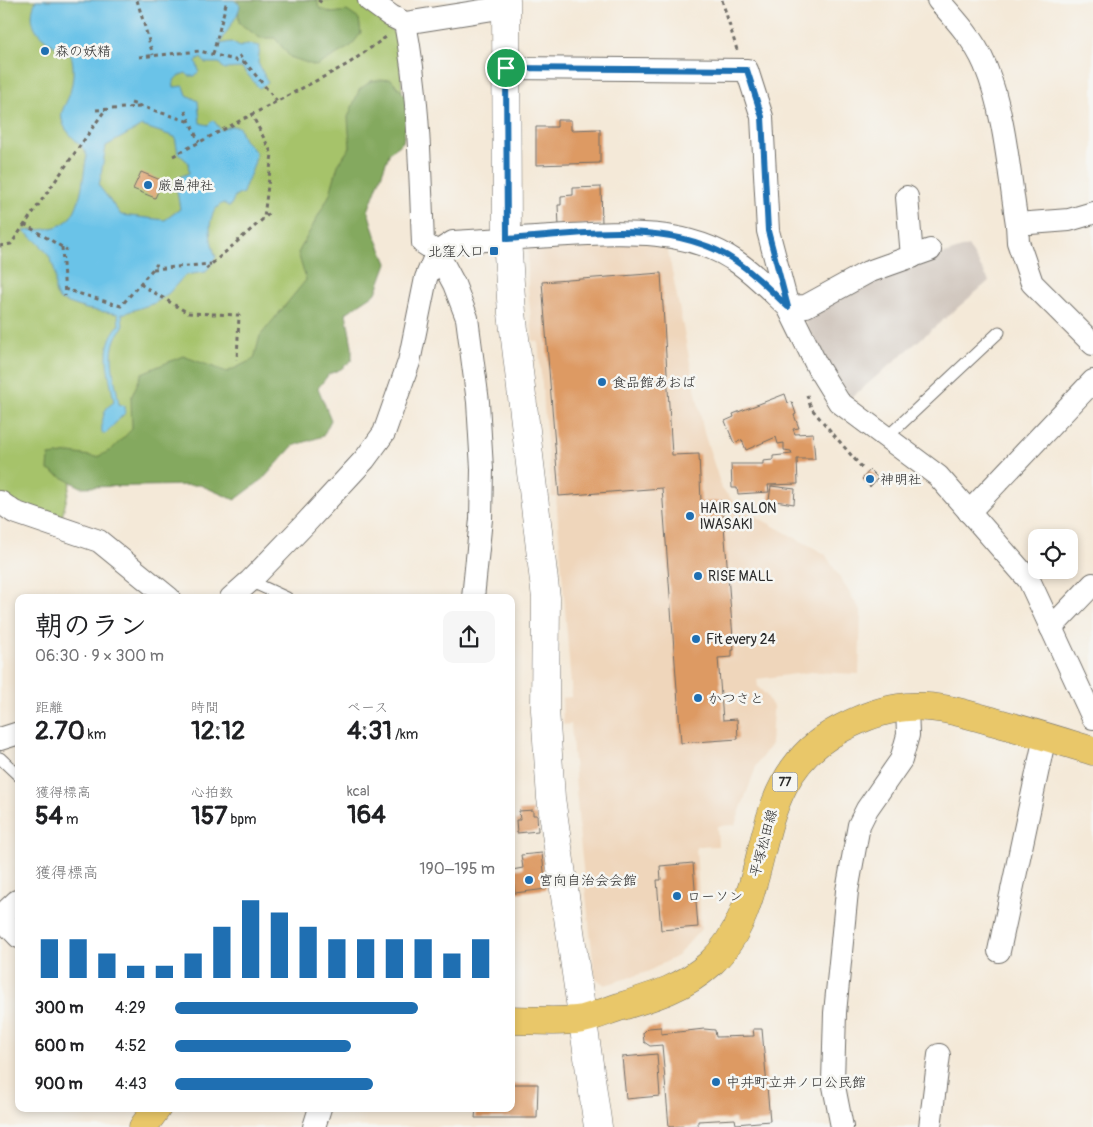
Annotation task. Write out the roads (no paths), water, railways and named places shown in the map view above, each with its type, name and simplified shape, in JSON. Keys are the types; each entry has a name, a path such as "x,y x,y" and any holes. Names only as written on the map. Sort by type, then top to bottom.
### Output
{"main road":[{"name":"平塚松田線","path":"515,1020 582,1019 664,993 682,984 710,964 732,937 746,905 774,804 796,766 813,748 832,733 876,714 907,707 948,709 1093,750"},
{"path":"143,1127 154,1112"}],"street":[{"path":"369,0 390,16 405,22 506,3 507,239 512,313 546,598 545,710 551,798 598,1127"},
{"path":"938,0 972,40 985,66 998,111 1017,224 1018,242 1032,283 1093,344"},
{"path":"405,22 410,49 418,128 423,242 437,252 454,284 467,318 478,402 482,469 482,519 473,594"},
{"path":"506,68 747,70 762,117 768,231 788,307 818,368 839,402 938,476 1029,580 1093,718"},
{"path":"236,594 250,582 366,459 384,433 409,362 426,278 437,252 453,242 608,233 679,238 701,244 737,262 788,307 806,306 868,272 921,254 907,197"},
{"path":"1017,224 1069,220 1093,213"},
{"path":"969,512 1093,380"},
{"path":"0,502 14,512 99,541 164,594"},
{"path":"1052,628 1090,595"},
{"path":"842,1127 833,1081 836,1013 847,891 859,825 901,760 908,735 907,707"},
{"path":"0,739 15,734"},
{"path":"999,951 1045,736"},
{"path":"15,903 0,917 15,933"},
{"path":"930,1127 939,1055"},
{"path":"314,1127 319,1112"}],"lane":[{"path":"886,438 999,332"},
{"path":"250,582 278,594"},
{"path":"0,758 15,772"}],"water":[{"path":"36,0 234,0 240,5 239,9 220,44 231,42 240,47 247,44 260,46 258,63 268,83 259,88 242,68 224,69 219,63 205,63 201,58 196,61 199,71 195,76 189,76 186,73 174,81 174,87 184,86 187,95 198,101 200,123 208,125 213,120 221,130 231,126 239,127 244,140 256,152 256,157 243,193 235,196 230,207 223,203 213,214 210,228 216,257 206,272 185,275 169,293 155,303 122,314 123,327 117,335 114,344 112,364 119,404 125,406 125,413 105,434 102,433 103,416 107,408 114,402 108,372 107,352 113,334 119,325 118,314 86,309 60,300 55,291 54,267 48,255 34,239 23,231 41,230 58,226 66,222 72,215 80,196 87,156 85,151 66,130 62,120 62,111 70,93 72,82 73,65 71,55 54,46 40,34 32,20","holes":["142,126 175,137 178,153 188,162 189,173 175,179 180,209 165,220 121,215 99,186 106,146"]}],"place":[{"name":"森の妖精","path":"45,51"},
{"name":"厳島神社","path":"148,185"},
{"name":"北窪入口","path":"494,251"},
{"name":"食品館あおば","path":"602,382"},
{"name":"神明社","path":"870,479"},
{"name":"HAIR SALON lWASAKl","path":"690,516"},
{"name":"RISE MALL","path":"698,576"},
{"name":"Fit every 24","path":"696,639"},
{"name":"かつさと","path":"698,698"},
{"name":"宮向自治会会館","path":"529,880"},
{"name":"ローソン","path":"677,896"},
{"name":"中井町立井ノ口公民館","path":"716,1082"}]}
